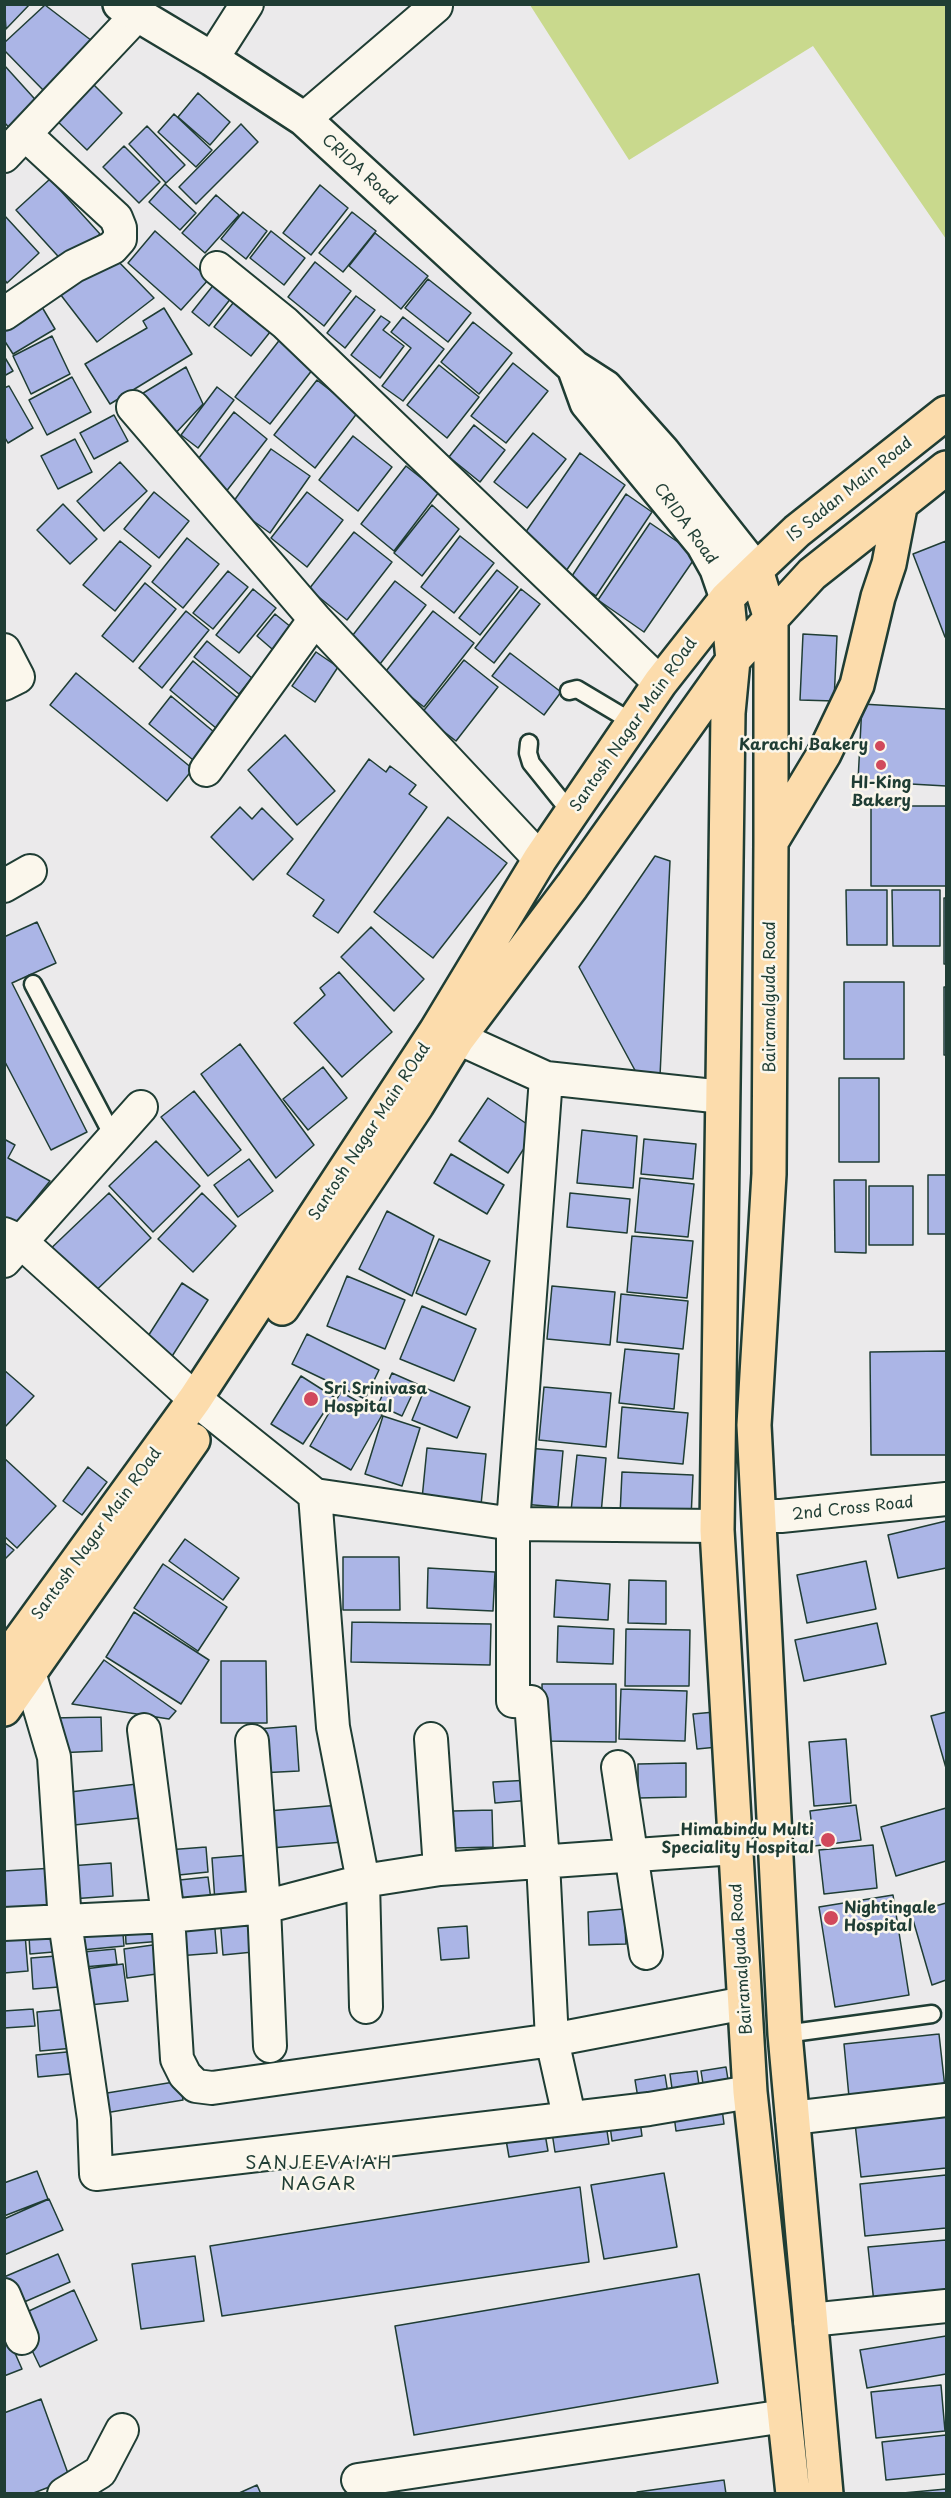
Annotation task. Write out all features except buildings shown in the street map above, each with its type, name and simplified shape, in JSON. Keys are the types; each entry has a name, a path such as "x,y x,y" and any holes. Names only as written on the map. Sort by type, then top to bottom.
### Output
{"main road":[{"name":"CRIDA Road","path":"128,10 212,59 304,119 574,367 605,387 663,452 756,570"},
{"name":"CRIDA Road","path":"574,367 587,403 703,544 717,569 727,598"},
{"name":"IS Sadan Main Road","path":"727,598 797,531 946,413"},
{"path":"771,619 812,574 900,507 946,468"},
{"path":"771,842 824,754 857,685 900,507"},
{"path":"797,531 789,541 787,553 791,564 800,572 812,574"},
{"name":"Bairamalguda Road","path":"756,570 771,619 771,842 769,1174 754,1425 785,2034 826,2493"},
{"name":"Santosh Nagar Main ROad","path":"204,1405 540,859 660,683 727,598"},
{"name":"Bairamalguda Road","path":"727,598 733,660 728,713 717,1526 750,2092 793,2493"},
{"name":"Santosh Nagar Main ROad","path":"4,1709 17,1667 417,1105 458,1038 572,886 733,660 771,619"},
{"path":"718,1422 754,1425"}],"street":[{"path":"212,59 248,4"},
{"path":"304,119 436,6"},
{"path":"4,156 26,135 128,10"},
{"path":"4,314 74,266 112,248 120,239 120,228 116,218 26,135"},
{"path":"217,268 285,323 660,683"},
{"path":"133,407 315,619 540,859"},
{"path":"206,770 315,619"},
{"path":"4,650 18,677 4,684"},
{"path":"458,1038 546,1078 723,1097"},
{"path":"546,1078 513,1524 513,1701 531,1702 543,1862 552,2040 569,2116"},
{"path":"141,1107 10,1245 315,1495 513,1524 717,1526"},
{"path":"315,1495 333,1727 363,1881 366,2007"},
{"name":"2nd Cross Road","path":"759,1516 782,1516 946,1499"},
{"path":"17,1667 54,1757 65,1922 94,2119 96,2174 569,2116 649,2109 750,2092"},
{"path":"144,1730 168,1916 177,2059 185,2075 196,2086 212,2088 552,2040 746,2003"},
{"path":"431,1739 440,1869"},
{"path":"252,1741 264,1907 270,2046"},
{"path":"618,1767 646,1953"},
{"path":"4,1924 168,1916 264,1907 363,1881 440,1869 735,1848"},
{"path":"792,2118 946,2100"},
{"path":"4,2295 22,2338"},
{"path":"810,2320 946,2306"},
{"path":"358,2480 784,2416"},
{"path":"64,2493 100,2472 122,2430"}],"lane":[{"path":"569,691 577,689 634,723"},
{"path":"529,743 528,753 531,763 572,814"},
{"path":"33,984 113,1136"},
{"path":"785,2034 932,2014"}],"green space":[{"path":"530,5 946,5 946,239 813,46 629,160"}],"place":[{"name":"Karachi Bakery","path":"880,746"},
{"name":"HI-King Bakery","path":"881,765"},
{"name":"Sri Srinivasa Hospital","path":"311,1399"},
{"name":"Himabindu Multi Speciality Hospital","path":"828,1840"},
{"name":"Nightingale Hospital","path":"831,1918"}],"district":[{"name":"SANJEEVAIAH NAGAR","path":"319,2174"}]}
